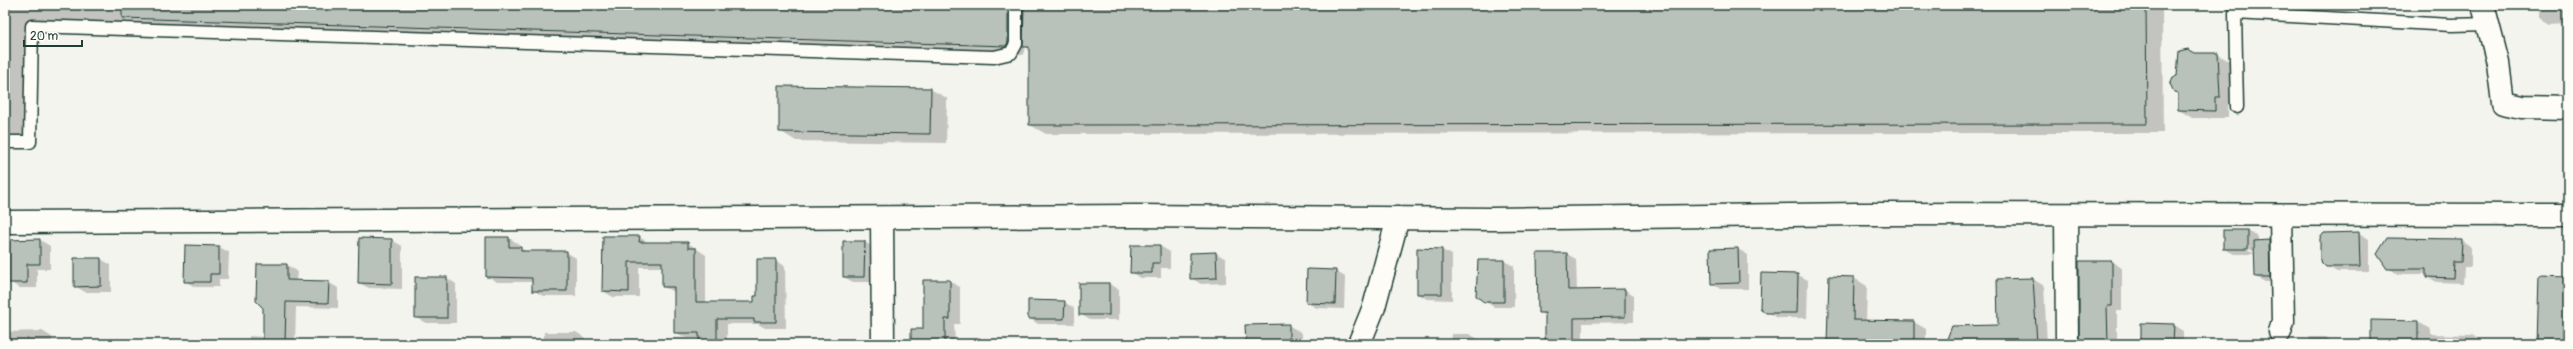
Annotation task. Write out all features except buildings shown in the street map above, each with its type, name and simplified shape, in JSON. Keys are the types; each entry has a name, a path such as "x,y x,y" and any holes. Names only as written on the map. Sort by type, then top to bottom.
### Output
{"street":[{"path":"2486,15 2498,63 2503,103 2522,107 2568,108"},
{"path":"5,222 882,218 1671,218 1857,214 2568,215"},
{"path":"2066,215 2067,344"},
{"path":"2280,332 2283,322 2281,215"},
{"path":"882,218 883,344"},
{"path":"1359,344 1374,307 1398,218"},
{"path":"1373,344 1374,307"}],"lane":[{"path":"5,142 30,142 32,26 994,58 1011,53 1016,44 1016,5"},
{"path":"2237,107 2235,13 2451,25 2486,15"}]}
